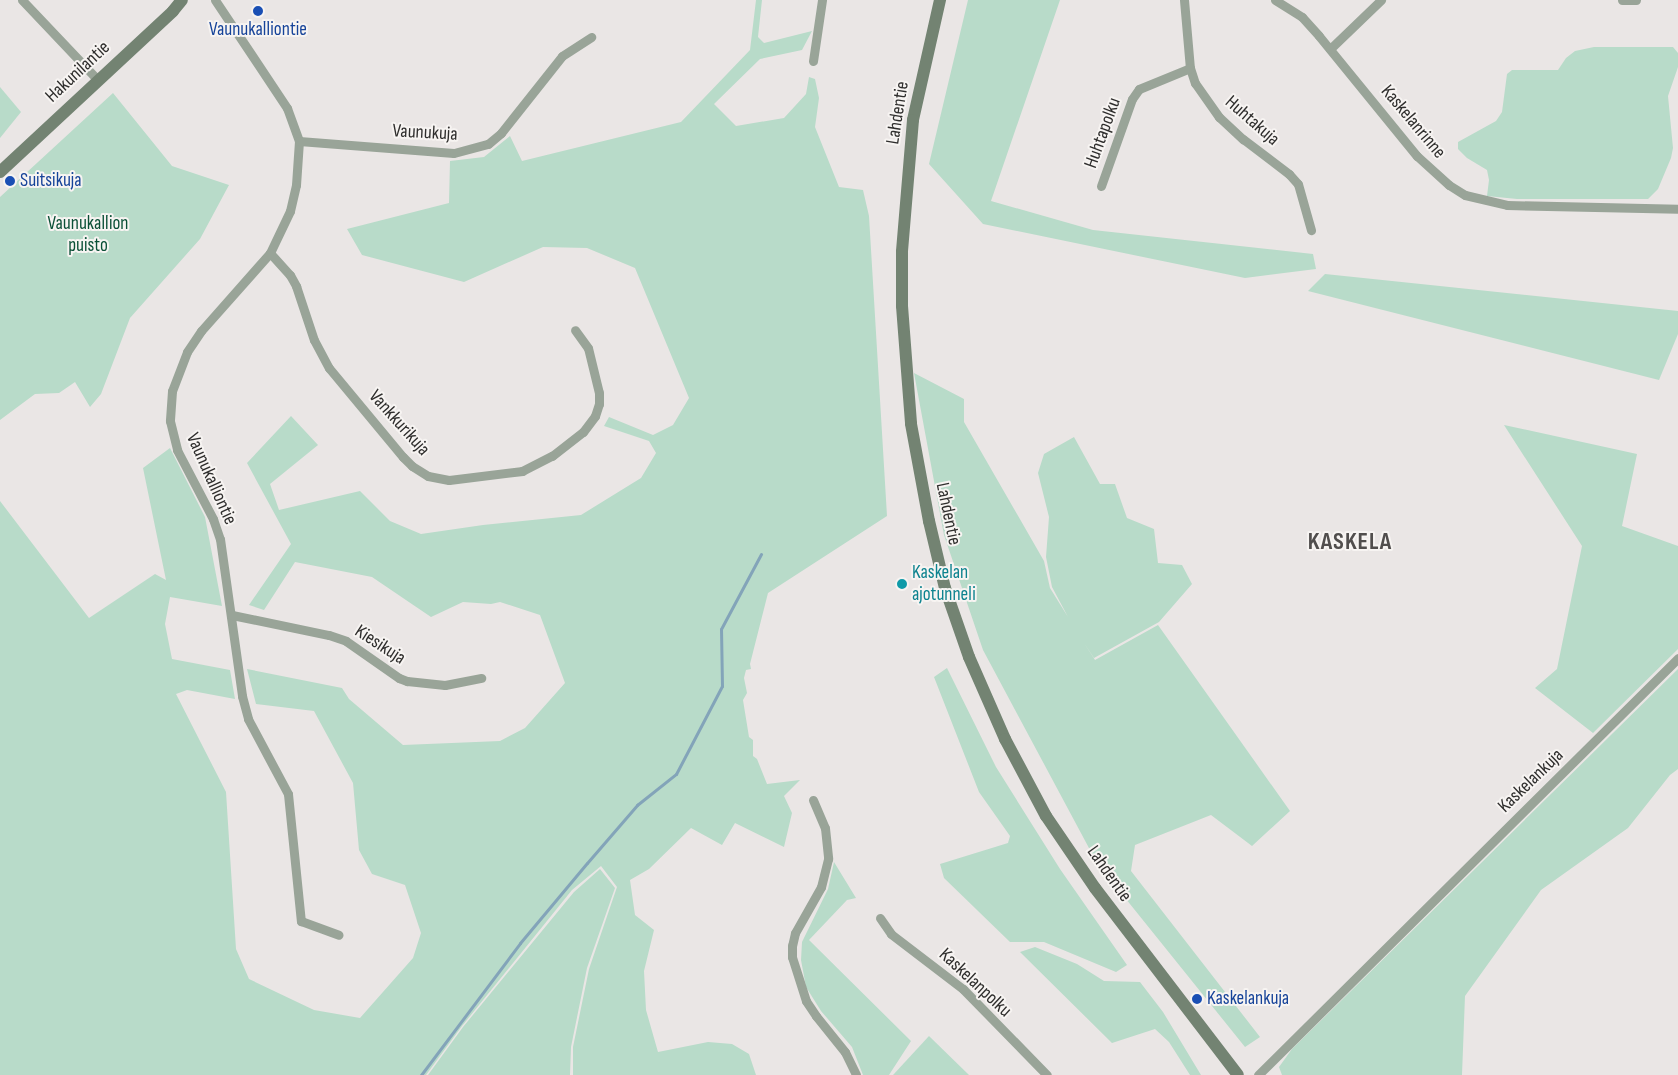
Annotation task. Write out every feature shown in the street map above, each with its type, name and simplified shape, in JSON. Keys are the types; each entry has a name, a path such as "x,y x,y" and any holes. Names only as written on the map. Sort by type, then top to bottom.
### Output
{"main road":[{"name":"Hakunilantie","path":"0,172 174,10 182,0"},
{"name":"Lahdentie","path":"940,0 913,120 902,252 902,306 911,424 929,521 945,588 969,657 1005,739 1046,816 1095,888 1238,1075"}],"street":[{"path":"22,0 98,79"},
{"name":"Vaunukalliontie","path":"215,0 282,98 296,128 299,141 293,201 282,231 270,253 201,331 187,352 175,381 170,407 173,438 214,519 220,539 242,696 248,719 288,794 301,921 339,935"},
{"path":"813,61 822,0"},
{"name":"Huhtakuja","path":"1184,0 1190,68 1205,100 1219,117 1243,139 1289,174 1298,184 1311,230"},
{"name":"Kaskelanrinne","path":"1275,0 1302,17 1417,156 1449,185 1465,195 1506,205 1678,209"},
{"path":"1330,49 1382,0"},
{"path":"1622,0 1636,0"},
{"name":"Vaunukuja","path":"299,141 454,153 481,146 501,134 562,56 591,37"},
{"name":"Huhtapolku","path":"1101,186 1132,99 1139,89 1190,68"},
{"name":"Vankkurikuja","path":"270,253 290,275 296,286 314,340 330,368 403,457 412,466 428,476 449,480 522,471 552,456 583,432 595,416 599,404 599,393 588,348 575,330"},
{"name":"Kiesikuja","path":"232,615 329,635 346,641 399,678 407,681 444,685 481,678"},
{"name":"Kaskelankuja","path":"1258,1075 1678,658"},
{"path":"813,800 825,828 829,854 821,888 795,933 792,957 806,1001 846,1052 856,1075"},
{"name":"Kaskelanpolku","path":"880,918 891,934 963,989 1046,1075"}],"green space":[{"path":"756,0 762,0 758,37 764,43 812,31 802,50 760,59 714,104 736,126 784,118 806,94 809,77 815,79 819,98 815,127 839,187 863,190 869,216 887,516 768,593 750,664 751,669 746,670 744,678 747,693 743,700 749,737 753,740 753,756 757,759 767,784 800,780 784,796 792,813 784,847 735,823 722,845 691,828 649,869 630,880 635,915 654,930 644,971 646,1010 658,1052 708,1042 732,1044 749,1054 756,1075 573,1075 573,1047 589,969 617,887 601,866 572,890 462,1026 426,1075 0,1075 0,501 89,618 155,574 166,580 143,468 170,448 205,517 222,606 170,597 165,624 172,659 230,670 235,699 187,690 176,694 226,792 236,949 249,979 314,1010 360,1018 413,958 421,933 405,885 372,874 359,850 353,783 314,711 256,704 247,669 342,688 349,699 403,745 500,741 525,728 565,683 540,615 500,602 491,604 463,602 431,617 372,577 295,562 264,610 249,605 291,544 247,463 291,416 318,445 270,484 279,510 360,491 390,521 421,534 483,525 581,515 641,478 656,453 649,441 604,426 609,417 653,435 673,425 689,398 635,268 587,248 543,247 464,282 362,255 347,229 449,203 450,161 484,157 510,136 522,161 681,122 750,50"},
{"path":"968,0 1060,0 991,201 1093,230 1313,254 1316,269 1245,278 983,224 929,164"},
{"path":"1594,47 1673,47 1678,53 1678,67 1668,96 1673,148 1671,158 1658,189 1648,199 1517,199 1487,196 1489,180 1487,170 1467,158 1458,149 1458,142 1496,121 1502,112 1507,74 1512,70 1558,70 1566,58 1575,51"},
{"path":"0,87 21,112 0,138"},
{"name":"Vaunukallion puisto","path":"113,93 172,166 229,185 200,239 130,318 101,394 90,407 75,382 59,393 35,394 0,420 0,197"},
{"path":"1325,274 1678,311 1678,334 1659,380 1308,291"},
{"path":"914,373 964,399 964,422 1044,561 1050,588 1068,617 1052,587 1046,557 1049,517 1038,473 1044,454 1074,437 1100,484 1115,484 1127,518 1154,529 1158,563 1182,565 1192,584 1159,622 1094,658 1084,643 1095,660 1158,625 1290,811 1252,846 1211,815 1135,845 1131,871 1260,1037 1245,1047 1097,863 983,650 944,535"},
{"path":"1504,425 1637,454 1622,526 1678,546 1678,649 1593,733 1535,688 1557,669 1582,546"},
{"path":"947,668 996,767 1060,869 1127,965 1116,972 1044,942 1010,942 944,878 940,864 1008,843 1010,836 979,792 934,677"},
{"path":"1678,669 1678,769 1670,775 1628,828 1541,890 1465,996 1462,1075 1282,1075 1279,1067 1292,1049"},
{"path":"834,862 856,898 847,900 809,940 911,1041 889,1075 863,1075 852,1047 821,1011 806,987 801,960 802,942 828,889"},
{"path":"600,869 615,888 587,968 571,1047 570,1075 428,1075 463,1027 574,892"},
{"path":"1035,947 1077,964 1104,981 1140,982 1163,1012 1201,1075 1190,1075 1169,1042 1155,1029 1112,1043 1020,952"},
{"path":"929,1036 969,1075 893,1075"}],"waterway":[{"path":"421,1075 520,943 587,863 637,805 676,774 722,686 721,629 761,554"}],"place":[{"name":"Vaunukalliontie","path":"258,11"},
{"name":"Suitsikuja","path":"10,181"},
{"name":"Kaskelan ajotunneli","path":"902,584"},
{"name":"Kaskelankuja","path":"1197,999"}],"district":[{"name":"KASKELA","path":"1350,542"}]}
